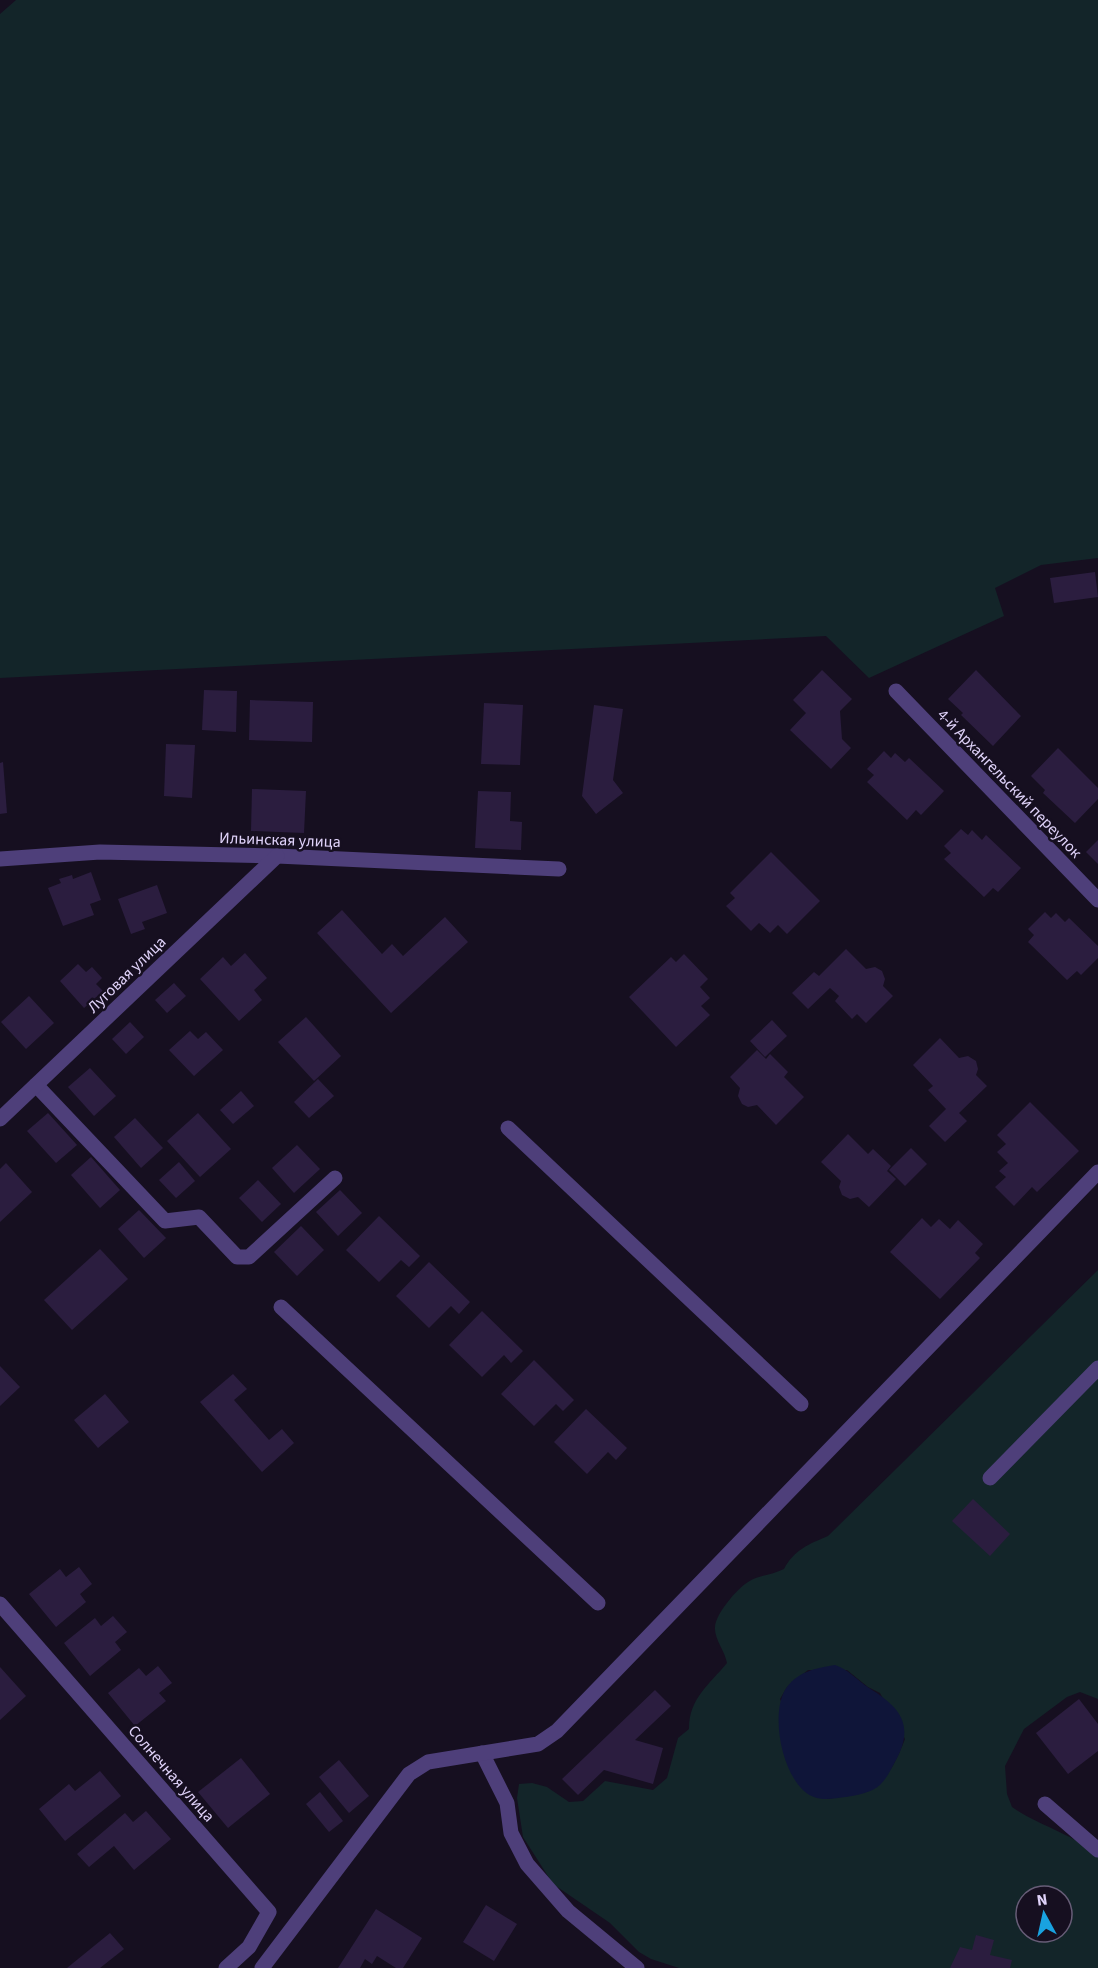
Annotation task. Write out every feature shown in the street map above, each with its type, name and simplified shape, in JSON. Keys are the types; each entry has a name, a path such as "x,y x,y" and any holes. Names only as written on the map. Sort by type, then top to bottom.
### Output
{"street":[{"name":"4-й Архангельский переулок","path":"896,691 1098,900"},
{"name":"Ильинская улица","path":"0,859 100,852 277,856 559,869"},
{"name":"Луговая улица","path":"0,1119 277,856"},
{"path":"36,1085 165,1221 199,1217 237,1257 249,1257 335,1178"},
{"path":"508,1128 801,1404"},
{"path":"262,1968 409,1774 428,1762 538,1744 557,1731 1098,1172"},
{"path":"281,1307 598,1603"},
{"path":"990,1478 1098,1368"},
{"name":"Солнечная улица","path":"0,1604 269,1912 249,1947 226,1968"},
{"path":"482,1753 507,1803 512,1833 527,1864 568,1911 636,1968"},
{"path":"1045,1804 1098,1850"}],"shaded area":[{"path":"16,0 1098,0 1098,558 1041,565 995,588 1004,616 869,678 826,636 0,678 0,14"},
{"path":"1098,1270 1098,1699 1080,1692 1067,1697 1024,1729 1005,1766 1007,1794 1012,1807 1080,1842 1098,1856 1098,1968 679,1968 651,1959 639,1952 610,1923 553,1884 523,1837 517,1798 519,1784 532,1783 547,1787 569,1802 583,1801 605,1781 653,1790 667,1778 678,1738 689,1729 696,1700 727,1663 715,1632 716,1621 723,1608 748,1582 784,1569 797,1552 828,1536","holes":["808,1670 847,1670 868,1687 880,1693 905,1739 892,1767 878,1784 857,1794 827,1799 780,1699 787,1687"]}],"water":[{"path":"835,1665 849,1672 895,1709 904,1725 904,1735 897,1758 880,1785 859,1794 822,1799 803,1790 794,1779 782,1747 779,1713 781,1698 787,1687 797,1677 809,1671"}],"building":[{"path":"1095,572 1098,597 1054,603 1050,578"},
{"path":"822,670 852,699 840,711 842,739 851,748 831,769 790,730 806,713 793,700"},
{"path":"976,670 1021,716 993,746 948,699"},
{"path":"204,690 237,691 236,732 202,730"},
{"path":"250,700 313,702 312,742 249,740"},
{"path":"484,703 523,705 520,765 481,764"},
{"path":"594,705 623,709 613,780 623,793 596,814 582,796"},
{"path":"166,744 195,745 192,798 164,796"},
{"path":"1058,748 1098,788 1098,799 1075,823 1043,793 1045,790 1031,776"},
{"path":"884,751 891,758 895,753 905,762 909,758 944,791 921,815 916,810 907,820 867,782 874,775 867,769"},
{"path":"3,762 7,813 0,814 0,763"},
{"path":"252,789 306,791 304,833 251,831"},
{"path":"478,791 511,792 510,821 522,822 521,850 475,848"},
{"path":"961,829 968,835 972,830 982,840 986,835 1021,868 998,892 993,888 984,897 944,859 951,853 944,846"},
{"path":"1098,840 1098,864 1086,852"},
{"path":"771,852 820,901 787,934 778,925 770,933 759,923 751,931 726,906 735,898 730,893"},
{"path":"91,872 101,900 90,904 94,915 63,926 48,888 61,883 59,879 72,875 73,879"},
{"path":"157,885 167,913 142,922 145,929 131,934 118,899"},
{"path":"342,910 382,954 392,944 403,956 445,917 468,942 391,1013 317,933"},
{"path":"1045,912 1051,918 1056,913 1065,922 1069,918 1098,946 1098,958 1081,975 1077,971 1067,980 1028,942 1034,935 1028,929"},
{"path":"846,949 866,969 875,967 882,971 885,979 883,986 893,996 866,1023 857,1014 852,1019 835,1001 839,996 830,988 808,1009 792,993 814,972 819,976"},
{"path":"245,953 267,978 254,990 262,1000 239,1021 200,979 223,957 231,966"},
{"path":"684,954 708,979 700,987 710,998 701,1006 710,1015 676,1047 629,997 671,957 676,962"},
{"path":"78,964 86,972 92,967 102,978 96,984 103,991 84,1008 60,981"},
{"path":"174,983 186,996 167,1013 155,1000"},
{"path":"29,996 54,1023 26,1049 1,1022"},
{"path":"306,1017 341,1056 314,1081 278,1042"},
{"path":"772,1020 787,1036 765,1057 750,1041"},
{"path":"130,1022 144,1037 126,1054 112,1039"},
{"path":"190,1031 198,1039 206,1032 223,1050 194,1076 169,1050"},
{"path":"940,1038 959,1058 968,1056 976,1061 978,1069 976,1075 987,1086 959,1113 967,1121 945,1142 929,1126 946,1109 928,1090 933,1086 913,1065"},
{"path":"757,1050 766,1059 770,1054 788,1072 784,1077 804,1097 776,1125 757,1105 748,1107 742,1104 738,1096 740,1088 730,1077"},
{"path":"90,1068 116,1096 94,1116 68,1087"},
{"path":"318,1079 334,1096 309,1118 294,1102"},
{"path":"241,1091 254,1106 233,1124 220,1110"},
{"path":"1030,1102 1079,1151 1037,1192 1032,1187 1014,1206 995,1187 1006,1177 999,1171 1008,1163 997,1152 1006,1144 997,1135"},
{"path":"48,1113 77,1145 56,1163 27,1131"},
{"path":"198,1113 231,1149 200,1177 167,1141"},
{"path":"135,1118 163,1148 141,1168 114,1137"},
{"path":"848,1134 868,1154 873,1149 891,1166 887,1171 896,1179 869,1207 858,1197 850,1199 842,1195 839,1187 841,1181 821,1162"},
{"path":"297,1145 320,1169 294,1193 272,1168"},
{"path":"911,1148 927,1164 905,1186 889,1170"},
{"path":"91,1157 120,1190 100,1208 71,1175"},
{"path":"179,1162 195,1181 176,1198 159,1180"},
{"path":"6,1163 32,1192 0,1222 0,1169"},
{"path":"258,1180 281,1204 262,1222 239,1198"},
{"path":"340,1190 362,1213 338,1236 316,1212"},
{"path":"139,1210 166,1238 144,1258 118,1229"},
{"path":"379,1216 420,1256 409,1267 401,1260 379,1282 346,1250"},
{"path":"922,1218 931,1227 939,1219 950,1229 958,1220 983,1244 975,1253 980,1258 940,1299 890,1252"},
{"path":"301,1226 324,1250 297,1276 274,1252"},
{"path":"100,1249 128,1279 72,1330 44,1300"},
{"path":"429,1262 470,1302 459,1314 451,1306 429,1328 396,1296"},
{"path":"482,1311 523,1351 511,1363 504,1355 482,1377 449,1345"},
{"path":"534,1360 574,1400 563,1411 556,1404 534,1426 501,1394"},
{"path":"0,1366 20,1387 0,1406"},
{"path":"233,1374 247,1389 234,1400 269,1440 282,1429 294,1443 262,1472 200,1402"},
{"path":"105,1394 129,1422 98,1448 74,1420"},
{"path":"586,1409 627,1448 616,1460 608,1452 587,1474 554,1442"},
{"path":"973,1499 1010,1534 990,1556 952,1521"},
{"path":"79,1567 92,1584 80,1594 86,1602 56,1627 29,1594 60,1569 66,1577"},
{"path":"113,1616 127,1632 115,1642 121,1650 90,1676 64,1643 95,1618 101,1626"},
{"path":"158,1666 172,1683 159,1693 166,1701 135,1726 108,1693 139,1668 146,1676"},
{"path":"0,1667 26,1696 0,1720"},
{"path":"655,1690 671,1706 635,1740 663,1748 653,1784 604,1770 578,1795 562,1779"},
{"path":"1079,1699 1098,1724 1098,1751 1068,1774 1036,1733"},
{"path":"241,1758 270,1794 228,1828 198,1792"},
{"path":"339,1760 369,1796 349,1813 319,1777"},
{"path":"100,1771 121,1796 65,1841 39,1809 69,1784 75,1791"},
{"path":"320,1792 343,1821 329,1832 306,1804"},
{"path":"146,1811 171,1839 134,1870 114,1846 89,1867 77,1854 125,1813 133,1822"},
{"path":"486,1905 517,1924 494,1961 463,1942"},
{"path":"376,1909 422,1938 403,1968 396,1968 377,1956 372,1964 365,1959 360,1968 338,1968"},
{"path":"110,1933 124,1949 100,1968 67,1968"},
{"path":"976,1935 994,1940 990,1955 1012,1960 1010,1968 950,1968 960,1947 972,1950"}]}
